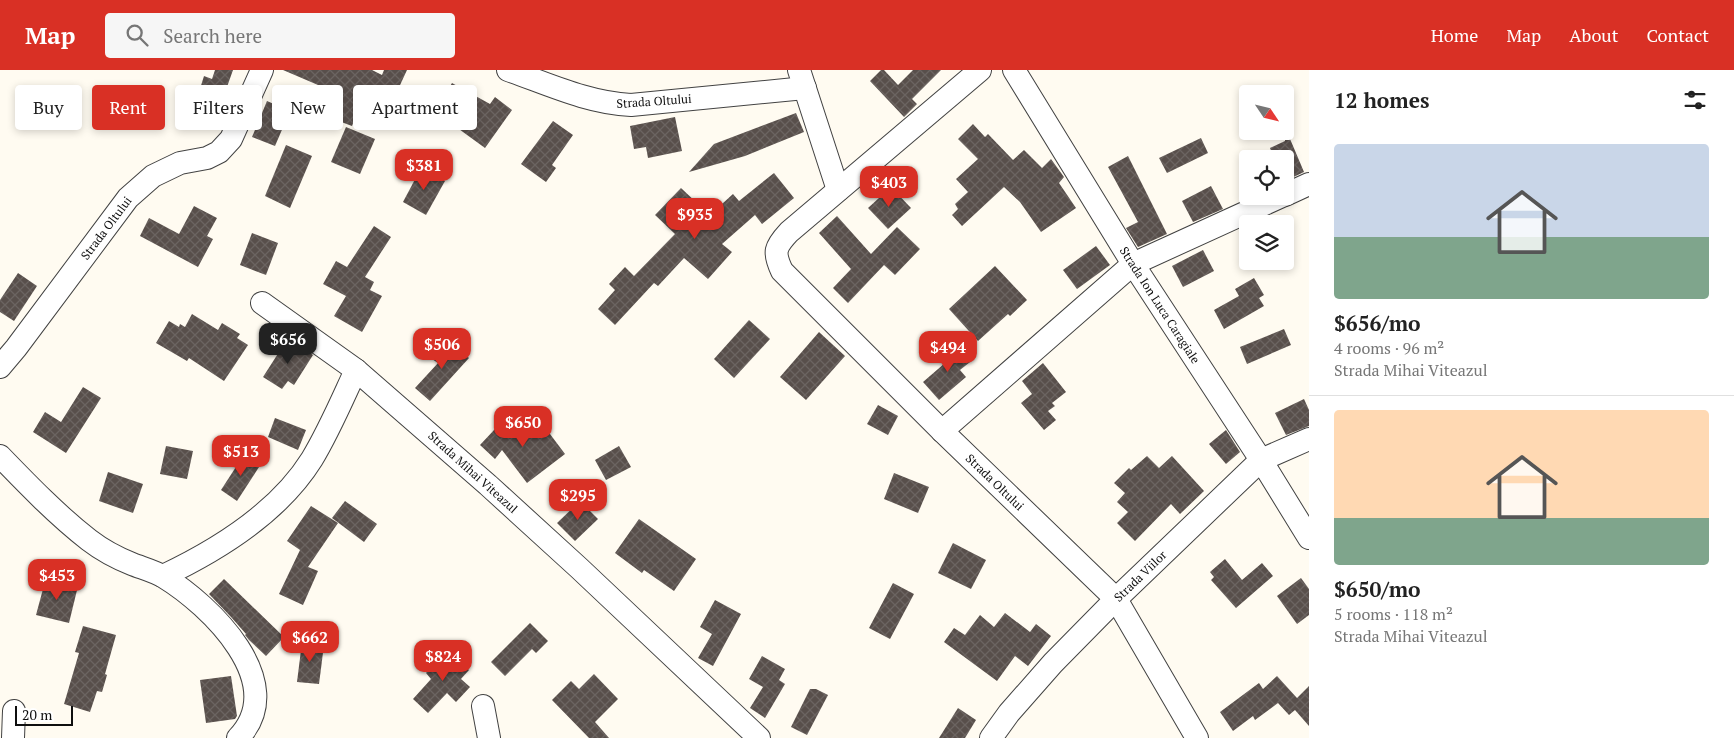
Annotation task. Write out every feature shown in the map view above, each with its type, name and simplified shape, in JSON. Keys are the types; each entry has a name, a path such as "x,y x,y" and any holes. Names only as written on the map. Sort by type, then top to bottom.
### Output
{"street":[{"name":"Strada Oltului","path":"0,367 22,341 128,198 152,176 180,163 207,158 219,152 231,139 262,70"},
{"name":"Strada Oltului","path":"508,70 584,97 610,104 631,105 802,79"},
{"path":"802,79 838,190 980,70"},
{"name":"Strada Ion Luca Caragiale","path":"1014,70 1133,264 1261,460 1309,538"},
{"path":"1294,191 1309,184"},
{"name":"Strada Oltului","path":"838,190 778,243 775,257 782,271 942,431 1116,599 1197,738"},
{"path":"942,431 1133,264 1264,205"},
{"name":"Strada Mihai Viteazul","path":"262,303 356,370 488,485 759,738"},
{"path":"163,576 196,561 232,538 278,501 311,460 327,433 356,370"},
{"name":"Strada Viilor","path":"991,738 1009,713 1116,599 1261,460 1309,440"},
{"path":"0,456 89,540 109,554 163,576 222,625 243,654 254,683 255,703 250,722 238,738"},
{"path":"483,706 489,738"},
{"path":"13,738 14,711"}],"building":[{"path":"215,70 233,70 228,85 201,85 204,76 212,79"},
{"path":"283,70 372,70 382,75 384,70 407,70 400,85 353,85 352,126 343,123 343,85 318,85"},
{"path":"881,70 884,70 898,85 913,70 941,70 912,99 917,104 904,117 870,81"},
{"path":"477,97 490,104 495,97 512,110 485,148 460,130 477,130"},
{"path":"267,101 272,103 272,130 282,130 275,146 252,137 255,130 262,130 262,113"},
{"path":"796,113 804,132 745,156 689,172 714,144"},
{"path":"675,117 682,151 648,158 646,147 634,149 630,126"},
{"path":"553,121 573,135 552,165 556,168 546,182 521,164"},
{"path":"973,124 985,137 988,134 1013,160 1024,150 1042,168 1051,159 1064,177 1059,183 1076,208 1041,232 1020,202 1004,187 962,226 952,215 958,209 955,204 968,192 956,179 978,159 958,139"},
{"path":"346,127 375,139 360,174 331,162"},
{"path":"1201,138 1208,153 1167,173 1159,158"},
{"path":"1290,140 1304,172 1294,177 1294,150 1271,150 1270,148"},
{"path":"286,145 312,156 290,208 265,196"},
{"path":"1128,156 1167,234 1138,247 1126,228 1138,222 1108,167"},
{"path":"421,168 445,181 426,215 403,202"},
{"path":"774,173 794,198 762,224 755,215 722,244 732,252 708,279 684,258 658,286 654,283 615,325 598,309 615,290 609,284 625,267 634,276 675,234 655,215 681,188 715,220 712,213 733,194 739,201"},
{"path":"1211,186 1223,209 1193,222 1182,201"},
{"path":"891,187 911,208 888,229 868,208"},
{"path":"194,206 217,218 207,236 213,239 198,267 140,236 149,218 179,234"},
{"path":"837,216 871,254 897,227 920,249 895,275 884,265 848,303 833,288 851,269 819,233"},
{"path":"374,226 391,237 365,277 374,282 370,290 382,296 362,332 334,316 346,296 323,284 336,261 347,267"},
{"path":"252,233 278,243 266,275 240,265"},
{"path":"1096,246 1110,265 1077,289 1063,270"},
{"path":"1203,250 1214,271 1183,287 1172,266"},
{"path":"995,266 1027,300 978,341 949,309"},
{"path":"18,273 37,286 14,321 0,312 0,300"},
{"path":"1254,278 1264,295 1259,298 1264,306 1224,329 1214,310 1239,296 1235,289"},
{"path":"192,314 218,330 222,323 240,334 237,338 248,345 224,381 189,358 187,361 156,343 169,321 179,327 180,324 185,327"},
{"path":"749,320 770,339 734,378 714,359"},
{"path":"1284,329 1291,345 1247,364 1240,347"},
{"path":"819,332 845,356 806,400 780,377"},
{"path":"288,338 313,355 294,385 288,381 282,389 263,377"},
{"path":"450,340 469,358 430,401 415,388 438,363 432,359"},
{"path":"954,344 970,362 960,370 966,377 939,400 923,382 945,363 939,357"},
{"path":"1043,363 1066,392 1052,403 1055,406 1048,411 1056,420 1044,430 1021,403 1032,394 1022,381"},
{"path":"83,387 101,398 66,453 33,432 45,412 61,422"},
{"path":"1304,399 1309,410 1309,426 1286,435 1275,413"},
{"path":"878,405 898,416 888,435 867,424"},
{"path":"509,414 535,438 547,430 565,454 527,483 502,450 495,459 480,445"},
{"path":"275,418 306,430 298,450 268,437"},
{"path":"1226,430 1240,452 1226,464 1209,444"},
{"path":"166,446 193,451 187,479 160,474"},
{"path":"619,446 631,467 606,480 595,460"},
{"path":"245,453 261,464 237,501 221,490"},
{"path":"1147,456 1159,468 1172,456 1204,491 1180,514 1171,504 1135,541 1117,523 1128,512 1117,502 1125,493 1114,483 1129,468 1131,470"},
{"path":"108,472 143,484 133,513 99,501"},
{"path":"894,473 929,487 918,513 884,499"},
{"path":"345,501 377,524 364,542 332,518"},
{"path":"580,501 598,519 575,541 557,523"},
{"path":"311,506 338,523 308,567 318,571 303,605 279,594 300,550 287,541"},
{"path":"639,519 696,559 674,591 644,570 642,573 615,553"},
{"path":"953,543 986,560 971,589 938,573"},
{"path":"1225,559 1242,580 1262,563 1273,576 1236,608 1211,580 1214,577 1210,572"},
{"path":"1301,578 1309,589 1309,615 1297,624 1277,596"},
{"path":"224,579 284,637 266,656 249,640 246,634 209,594"},
{"path":"51,580 78,586 69,623 36,615 43,589"},
{"path":"893,583 914,594 890,639 869,628"},
{"path":"715,600 741,614 713,666 698,658 712,634 700,627"},
{"path":"1005,613 1030,632 1036,624 1051,636 1028,666 1015,656 997,681 944,642 954,628 965,635 980,615 994,627"},
{"path":"530,623 548,641 536,653 532,649 505,676 491,662"},
{"path":"83,626 116,635 102,692 97,691 90,712 64,704 79,653 75,652"},
{"path":"302,642 324,645 319,684 297,682"},
{"path":"448,650 469,670 461,679 470,687 456,702 447,693 428,713 413,699 431,679 426,673"},
{"path":"762,656 785,669 779,680 785,684 765,718 750,708 763,687 749,679"},
{"path":"594,674 618,699 595,722 609,738 589,738 552,700 571,681 579,689"},
{"path":"231,676 237,716 235,719 206,723 200,680"},
{"path":"1277,676 1297,698 1309,686 1309,726 1295,710 1289,715 1278,703 1255,720 1253,716 1233,731 1220,712 1259,683 1263,689"},
{"path":"810,689 816,689 828,695 807,735 791,727"},
{"path":"958,708 976,720 965,738 939,738"}]}
